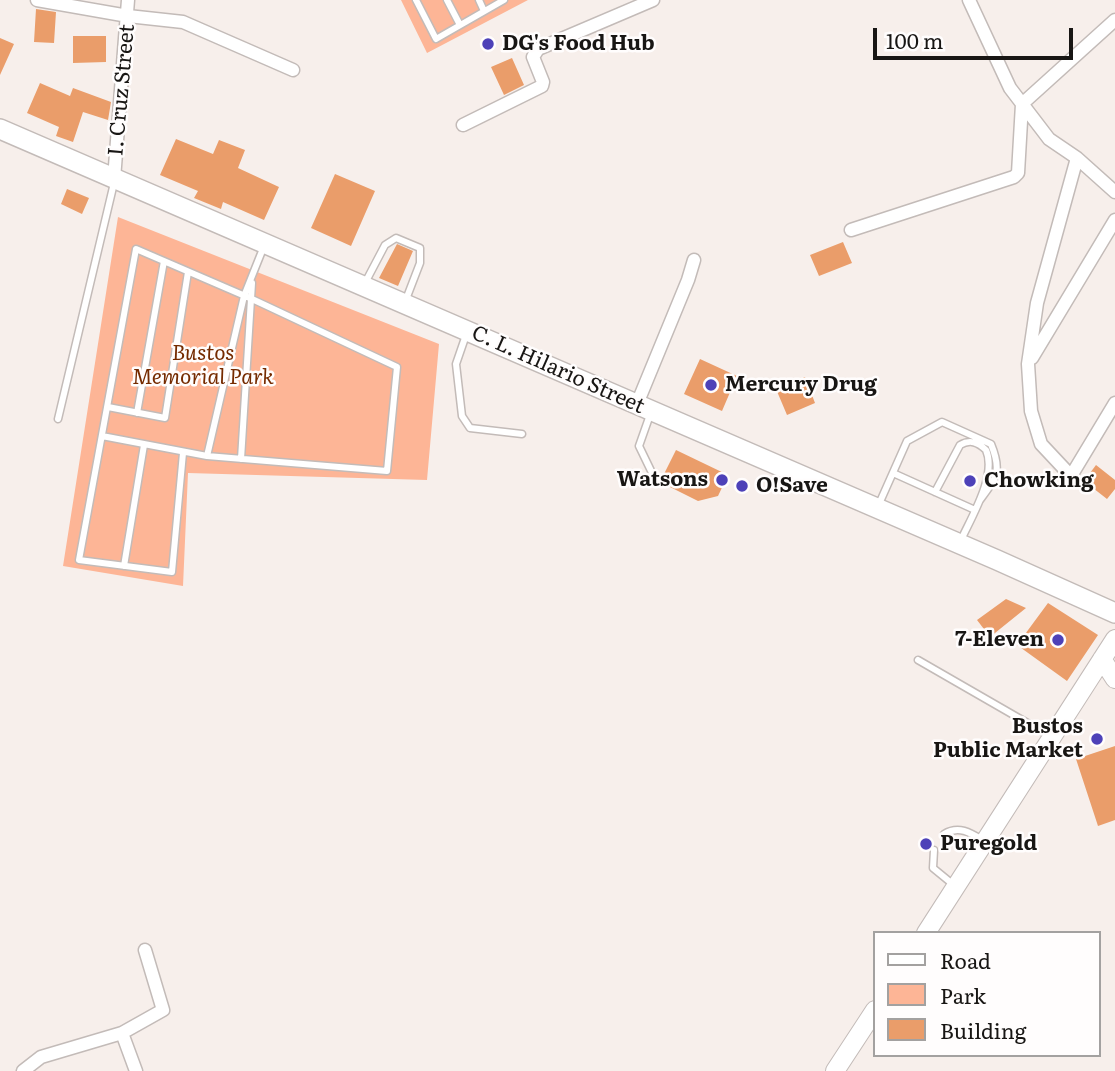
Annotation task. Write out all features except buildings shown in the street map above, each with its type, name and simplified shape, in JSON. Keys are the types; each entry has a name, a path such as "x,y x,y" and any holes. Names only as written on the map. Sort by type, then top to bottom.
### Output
{"main road":[{"name":"C. L. Hilario Street","path":"0,129 1115,613"},
{"path":"927,931 1115,639"},
{"path":"1102,659 1115,680"},
{"path":"835,1071 874,1012"}],"street":[{"path":"37,0 128,16 183,22 293,70"},
{"name":"I. Cruz Street","path":"114,180 128,0"},
{"path":"463,125 542,86 543,82 533,57 538,49 653,0"},
{"path":"969,0 1010,89 1021,104 1049,139 1077,158 1115,192"},
{"path":"851,230 1014,177 1018,173 1021,104 1115,20"},
{"path":"1077,158 1037,303 1028,364 1031,411 1041,444 1071,476 1115,403"},
{"path":"1028,364 1115,220"},
{"path":"644,407 694,260"},
{"path":"23,1071 41,1056 122,1033 163,1010 145,950"},
{"path":"122,1033 136,1071"}],"lane":[{"path":"416,0 436,39 504,0"},
{"path":"447,0 460,25"},
{"path":"479,0 484,11"},
{"path":"58,419 114,180"},
{"path":"363,286 384,245 396,238 420,248 421,263 404,304"},
{"path":"207,456 252,281 265,244"},
{"path":"102,436 207,456 387,471 397,366 136,249 79,560 172,572 183,453"},
{"path":"137,413 164,261"},
{"path":"107,407 165,418 188,272"},
{"path":"240,459 248,297"},
{"path":"467,330 456,364 462,416 470,428 522,434"},
{"path":"644,407 639,446 654,477"},
{"path":"877,510 907,441 942,422 990,444 998,470 993,483 980,500"},
{"path":"935,492 956,450 966,441 982,446 989,457 990,468 980,500 959,544"},
{"path":"124,566 144,445"},
{"path":"893,473 975,510"},
{"path":"918,660 1052,737"},
{"path":"944,834 950,831 967,831 986,841"},
{"path":"934,850 933,868 957,887"}],"green space":[{"path":"401,0 528,0 427,53"},
{"name":"Bustos Memorial Park","path":"118,217 439,344 427,480 188,473 183,586 63,566"}],"place":[{"name":"DG's Food Hub","path":"488,44"},
{"name":"Mercury Drug","path":"711,385"},
{"name":"Watsons","path":"722,480"},
{"name":"Chowking","path":"970,481"},
{"name":"O!Save","path":"742,486"},
{"name":"7-Eleven","path":"1058,640"},
{"name":"Bustos Public Market","path":"1097,739"},
{"name":"Puregold","path":"926,844"}]}
